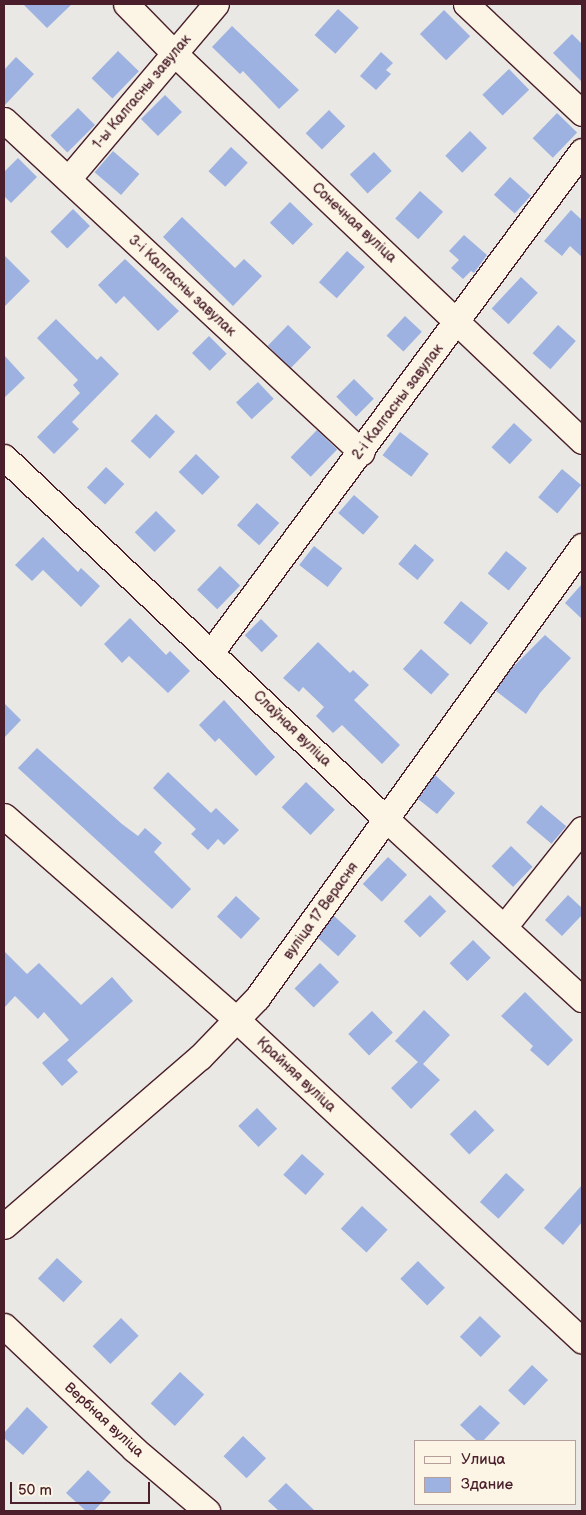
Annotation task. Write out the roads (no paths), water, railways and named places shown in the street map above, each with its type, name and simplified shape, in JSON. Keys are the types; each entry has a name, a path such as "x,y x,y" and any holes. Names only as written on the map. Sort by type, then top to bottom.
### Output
{"street":[{"name":"Сонечная вуліца","path":"126,4 174,54 582,441"},
{"name":"1-ы Калгасны завулак","path":"68,179 216,4"},
{"path":"466,4 582,113"},
{"name":"3-і Калгасны завулак","path":"4,120 361,452"},
{"name":"2-і Калгасны завулак","path":"212,651 458,322 582,151"},
{"name":"Слаўная вуліца","path":"4,456 212,651 387,820 582,999"},
{"name":"вуліца 17 Верасня","path":"4,1226 200,1057 257,998 387,820 582,546"},
{"name":"Крайняя вуліца","path":"4,816 237,1020 582,1341"},
{"path":"504,927 582,829"},
{"name":"Вербная вуліца","path":"4,1326 134,1449 207,1511"}]}
